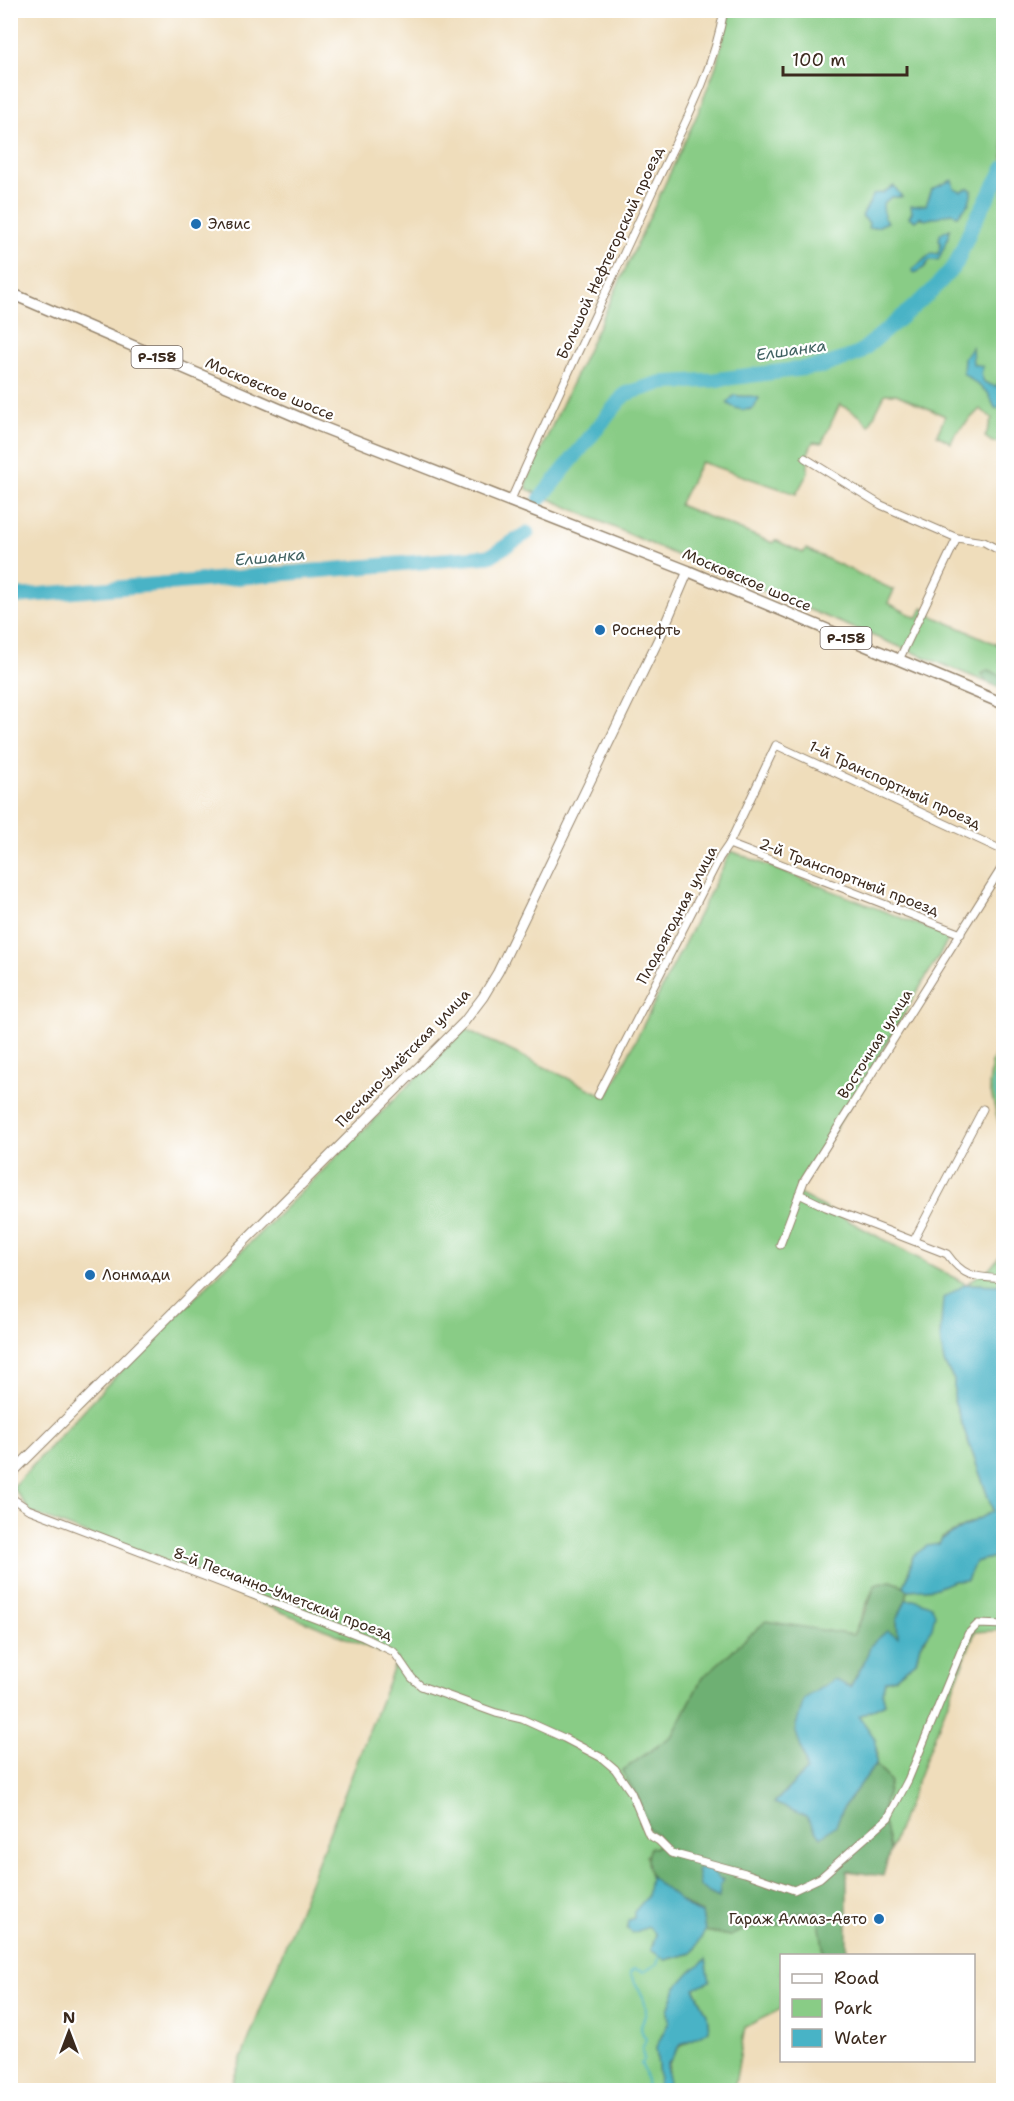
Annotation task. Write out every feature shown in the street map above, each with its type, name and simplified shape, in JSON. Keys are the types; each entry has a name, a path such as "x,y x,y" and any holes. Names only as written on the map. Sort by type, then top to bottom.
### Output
{"main road":[{"name":"Московское шоссе","path":"10,293 314,424 688,571 1004,704"},
{"name":"Песчано-Умётская улица","path":"10,1475 464,1022 483,997 498,972 662,632 688,571"}],"street":[{"name":"Большой Нефтегорский проезд","path":"515,504 661,172 693,108 710,64 724,10"},
{"path":"805,458 881,505 957,538 984,542 1004,553"},
{"path":"899,660 957,538"},
{"name":"Плодоягодная улица","path":"598,1095 720,857 729,844 776,745"},
{"name":"1-й Транспортный проезд","path":"776,745 1004,850"},
{"name":"2-й Транспортный проезд","path":"729,844 961,934"},
{"name":"Восточная улица","path":"780,1245 804,1182 1004,864"},
{"path":"914,1240 983,1108"},
{"path":"799,1194 826,1207 947,1254 958,1268 974,1277 1004,1279"},
{"name":"8-й Песчанно-Уметский проезд","path":"10,1497 28,1509 363,1637 394,1652 412,1678 421,1686 496,1713 522,1719 602,1758 615,1769 632,1792 649,1835 671,1853 691,1857 794,1890 820,1878 888,1818 908,1780 968,1634 978,1624 1004,1625"}],"green space":[{"path":"730,11 1003,11 1003,443 992,442 985,437 992,418 980,409 955,434 951,443 937,435 945,416 896,394 885,394 869,426 860,416 840,404 822,443 813,442 808,453 808,473 796,494 701,462 679,505 773,543 775,540 803,553 806,549 894,590 888,603 917,618 923,607 928,614 1003,647 1003,655 999,661 1003,664 1003,677 988,670 982,674 986,682 692,562 527,489 527,480 698,113 716,66"},
{"path":"988,670 1003,677 1003,689 986,682 982,674"},
{"path":"731,851 950,937 797,1193 966,1284 944,1363 954,1380 954,1401 993,1511 942,1538 939,1545 913,1556 904,1586 891,1581 875,1585 853,1635 766,1622 702,1678 673,1735 622,1771 638,1797 649,1829 661,1841 646,1856 650,1877 648,1894 634,1918 628,1920 627,1929 648,1927 656,1934 651,1950 666,1960 692,1953 705,1931 730,1936 743,1930 783,1924 793,1913 818,1911 824,1954 780,1954 780,2010 745,2027 734,2090 667,2089 669,2065 676,2051 709,2030 707,2014 694,1987 677,1987 668,2010 669,2022 656,2047 659,2077 656,2090 229,2090 397,1659 30,1512 13,1487 105,1387 465,1029 607,1097"},
{"path":"1003,1039 1004,1065 1001,1083 1004,1095 1003,1140 989,1085 992,1062"},
{"path":"1003,1251 1003,1285 966,1284 992,1266"},
{"path":"1003,1550 1003,1630 975,1632 890,1851 881,1815 890,1781 876,1764 877,1750 859,1716 885,1703 882,1692 885,1680 895,1678 916,1661 920,1645 926,1639 917,1600 906,1600 908,1590 937,1588 953,1581 967,1580 975,1562 994,1557"},
{"path":"891,1581 908,1590 897,1619 898,1638 871,1645 863,1665 805,1761 806,1771 774,1803 836,1825 844,1806 876,1764 890,1781 881,1815 890,1851 883,1876 847,1871 847,1954 824,1954 818,1911 793,1913 783,1924 743,1930 730,1936 705,1931 702,1913 665,1890 650,1874 647,1857 650,1847 655,1848 661,1841 649,1829 638,1797 622,1771 673,1735 702,1678 766,1621 853,1635 866,1610 875,1585"}],"water":[{"path":"952,180 954,188 961,191 969,188 972,191 969,203 958,216 952,213 925,220 920,217 915,221 909,217 912,212 911,206 926,205 932,189"},
{"path":"894,186 902,197 891,197 883,204 884,218 888,222 868,228 869,223 862,216 874,194 882,193"},
{"path":"950,229 938,260 930,260 924,268 914,273 912,270 932,253 938,254 941,243 940,234"},
{"path":"972,347 973,364 983,366 981,374 984,382 996,387 1003,375 1003,409 995,408 988,393 963,373 964,358"},
{"path":"734,395 759,398 754,408 743,410 727,403"},
{"path":"966,1284 1003,1285 1003,1550 994,1557 975,1562 967,1580 953,1581 937,1588 908,1590 904,1586 913,1556 927,1546 939,1544 942,1539 993,1511 954,1401 954,1380 944,1363 940,1337 943,1298"},
{"path":"906,1600 917,1600 932,1606 935,1614 932,1628 920,1645 916,1661 895,1678 885,1681 882,1692 885,1703 859,1716 876,1740 876,1764 844,1806 836,1825 821,1837 806,1816 774,1803 806,1771 795,1729 804,1699 834,1679 850,1687 871,1645 887,1631 898,1637 897,1620"},
{"path":"708,1867 718,1878 724,1880 720,1886 719,1898 700,1886 697,1869"},
{"path":"650,1876 688,1907 702,1914 705,1931 692,1953 665,1960 651,1950 656,1934 648,1927 633,1933 627,1929 628,1920 634,1918 634,1912 647,1897"},
{"path":"706,1959 710,1981 694,1988 707,2014 709,2031 680,2045 667,2065 668,2090 656,2090 659,2077 656,2047 669,2022 668,2010 676,1988"}],"waterway":[{"name":"Елшанка","path":"540,499 625,394 660,383 714,380 823,366 858,354 931,292 956,264 972,226 1004,168"},
{"name":"Елшанка","path":"10,597 490,556 527,533"},
{"path":"1004,1053 993,1085 1004,1121"},
{"path":"647,2090 645,2072 641,2064 644,2060 642,2050 646,2039 641,2025 646,2009 630,1973 634,1969 644,1972 657,1964 660,1956"}],"place":[{"name":"Элвис","path":"196,224"},
{"name":"Роснефть","path":"600,630"},
{"name":"Лонмади","path":"90,1275"},
{"name":"Гараж Алмаз-Авто","path":"879,1919"}]}
